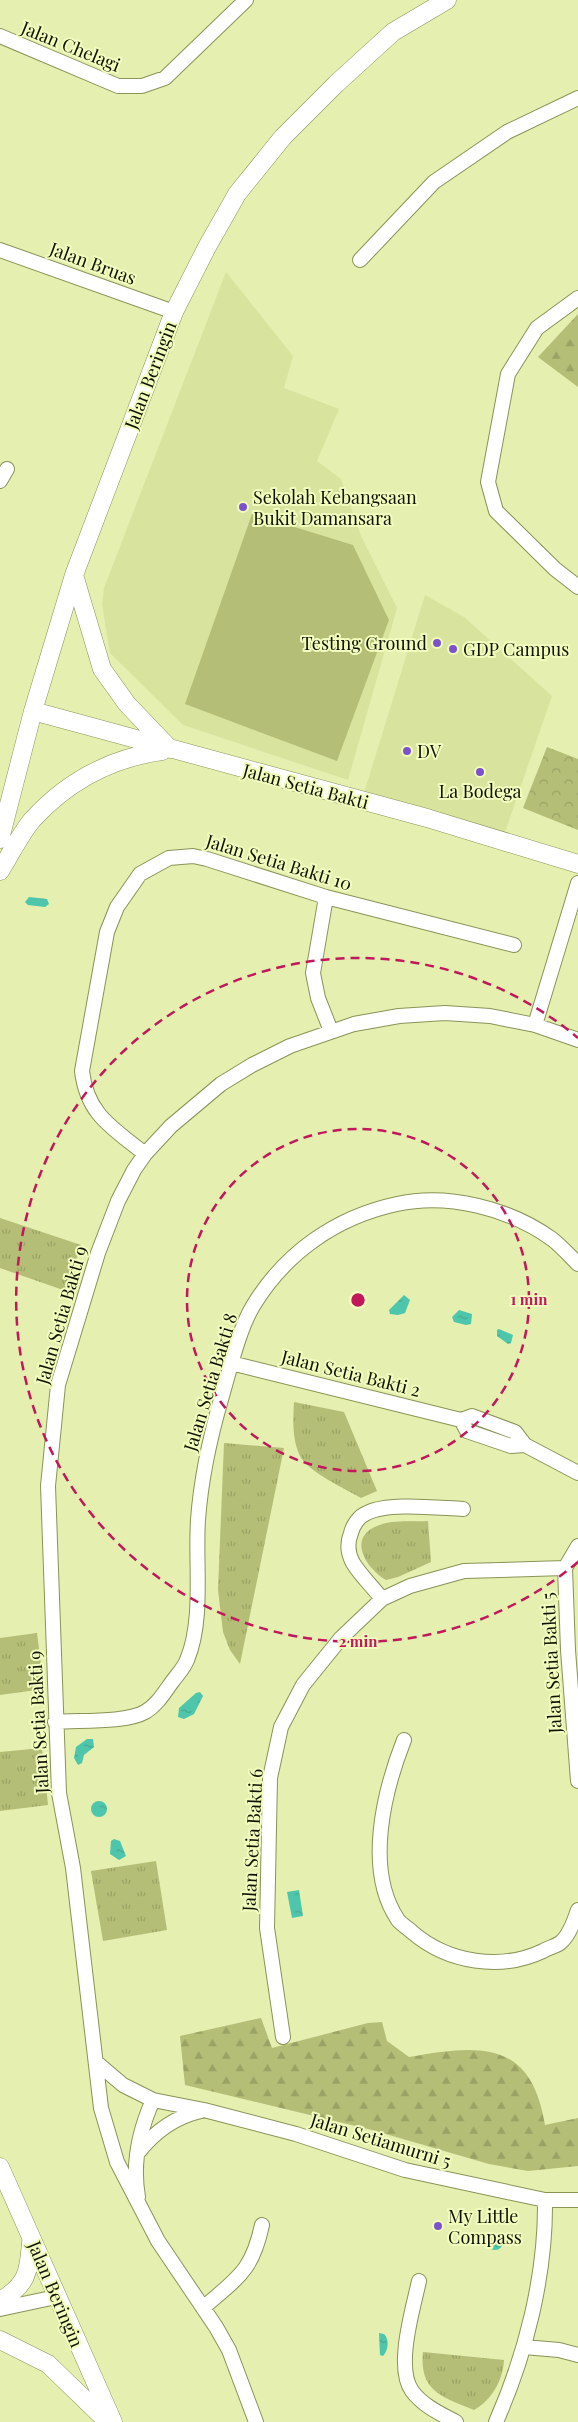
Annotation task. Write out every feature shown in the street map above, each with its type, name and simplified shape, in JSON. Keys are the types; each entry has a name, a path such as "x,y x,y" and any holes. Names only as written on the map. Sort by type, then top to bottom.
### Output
{"street":[{"name":"Jalan Chelagi","path":"0,36 118,86 142,86 165,78 246,0"},
{"name":"Jalan Beringin","path":"0,840 33,712 74,575 174,312 207,247 237,194 283,137 336,84 393,32 447,0"},
{"path":"360,260 434,182 507,132 578,98"},
{"name":"Jalan Bruas","path":"0,250 174,312"},
{"path":"578,298 537,328 508,374 488,482 496,512 555,569 578,586"},
{"path":"74,575 102,669 128,704 170,749"},
{"name":"Jalan Setia Bakti","path":"33,712 427,818 578,864"},
{"path":"0,871 32,820 64,790 96,769 137,754 170,749"},
{"name":"Jalan Setia Bakti 10","path":"145,1154 102,1119 91,1105 84,1087 82,1071 107,932 127,889 140,874 154,864 169,858 193,856 326,897 514,945"},
{"path":"535,1025 578,883"},
{"path":"326,897 314,973 318,998 332,1031"},
{"name":"Jalan Setia Bakti 9","path":"256,2422 229,2350 158,2241 117,2162 110,2145 101,2108 73,1868 59,1793 48,1486 58,1385 107,1228 134,1170 145,1154 185,1113 222,1084 252,1065 290,1046 332,1031 376,1019 422,1014 475,1015 535,1025 578,1040"},
{"name":"Jalan Setia Bakti 8","path":"55,1722 132,1718 146,1712 157,1702 187,1660 196,1626 198,1520 204,1466 232,1363 252,1307 280,1268 314,1239 347,1220 380,1208 407,1202 434,1201 463,1203 500,1212 552,1239 578,1264"},
{"name":"Jalan Setia Bakti 2","path":"232,1363 461,1420 472,1416 515,1432 524,1444 578,1473"},
{"path":"382,1599 361,1574 350,1556 351,1532 360,1518 367,1512 395,1508 462,1509"},
{"name":"Jalan Setia Bakti 5","path":"578,1546 565,1568 568,1650 578,1781"},
{"name":"Jalan Setia Bakti 6","path":"283,2037 267,1928 270,1778 282,1727 303,1685 341,1638 382,1599 410,1586 464,1571 565,1568"},
{"path":"404,1740 391,1773 383,1810 381,1846 382,1877 398,1920 418,1938 448,1954 482,1962 506,1961 530,1957 561,1942 578,1910"},
{"name":"Jalan Setiamurni 5","path":"96,2062 123,2085 153,2100 204,2110 305,2137 405,2170 545,2200 578,2200"},
{"path":"141,2209 136,2186 137,2154 140,2134 153,2100"},
{"path":"137,2154 150,2138 166,2125 184,2116 204,2110"},
{"name":"Jalan Beringin","path":"0,2167 113,2422"},
{"path":"496,2422 524,2347 538,2278 545,2200"},
{"path":"203,2308 247,2268 256,2251 262,2225"},
{"path":"0,2301 16,2291 29,2268 31,2236"},
{"path":"419,2282 404,2365 406,2380 412,2392 424,2404 456,2422"},
{"path":"0,2309 56,2297"},
{"path":"0,2340 48,2364 108,2422"},
{"path":"524,2347 560,2350 578,2354"}],"shaded area":[{"name":"Sekolah Kebangsaan Bukit Damansara","path":"226,272 293,356 284,388 339,409 317,461 341,479 361,536 397,608 348,780 183,725 110,653 102,604 104,588"},
{"path":"425,595 464,617 552,696 504,835 364,793"}],"green space":[{"path":"578,314 578,387 538,357"},
{"path":"252,514 353,545 389,620 337,761 185,704"},
{"path":"547,747 578,759 578,830 523,808"},
{"path":"0,1218 81,1245 66,1291 0,1268"},
{"path":"294,1402 344,1412 377,1491 361,1498 319,1474 304,1462 297,1450 294,1436"},
{"path":"224,1443 284,1448 240,1664 230,1650 223,1632 218,1590"},
{"path":"428,1521 431,1562 398,1577 386,1580 366,1561 361,1545 368,1531 389,1522"},
{"path":"37,1633 44,1689 0,1695 0,1638"},
{"path":"42,1748 48,1805 0,1811 0,1752"},
{"path":"156,1861 167,1930 103,1941 91,1871"},
{"path":"261,2018 272,2048 368,2023 382,2022 387,2041 409,2057 459,2050 480,2050 499,2054 515,2063 528,2077 538,2097 545,2125 578,2118 578,2166 528,2171 489,2164 372,2130 185,2085 180,2036"},
{"path":"423,2352 504,2360 499,2382 486,2401 474,2410 443,2396 429,2385 423,2365"}],"water":[{"path":"29,897 47,899 49,904 45,907 28,905 25,902"},
{"path":"404,1295 410,1300 405,1313 398,1315 390,1314 389,1310"},
{"path":"459,1310 472,1314 471,1324 466,1325 454,1322 452,1317"},
{"path":"499,1329 513,1335 511,1343 508,1344 497,1336 497,1330"},
{"path":"200,1692 203,1696 194,1714 184,1719 178,1717 179,1708 196,1693"},
{"path":"87,1739 93,1739 94,1747 84,1755 82,1763 78,1765 74,1758 76,1747"},
{"path":"99,1801 105,1803 107,1809 105,1815 99,1817 93,1815 91,1809 93,1803"},
{"path":"114,1839 120,1841 126,1856 119,1860 110,1854 111,1841"},
{"path":"299,1890 303,1916 292,1918 287,1892"},
{"path":"492,2234 498,2234 503,2239 501,2248 492,2250 487,2245 487,2239"},
{"path":"379,2333 386,2336 388,2342 383,2356 380,2355"}],"place":[{"name":"Sekolah Kebangsaan Bukit Damansara","path":"243,507"},
{"name":"Testing Ground","path":"437,643"},
{"name":"GDP Campus","path":"453,649"},
{"name":"DV","path":"407,751"},
{"name":"La Bodega","path":"480,772"},
{"name":"My Little Compass","path":"438,2226"}]}
